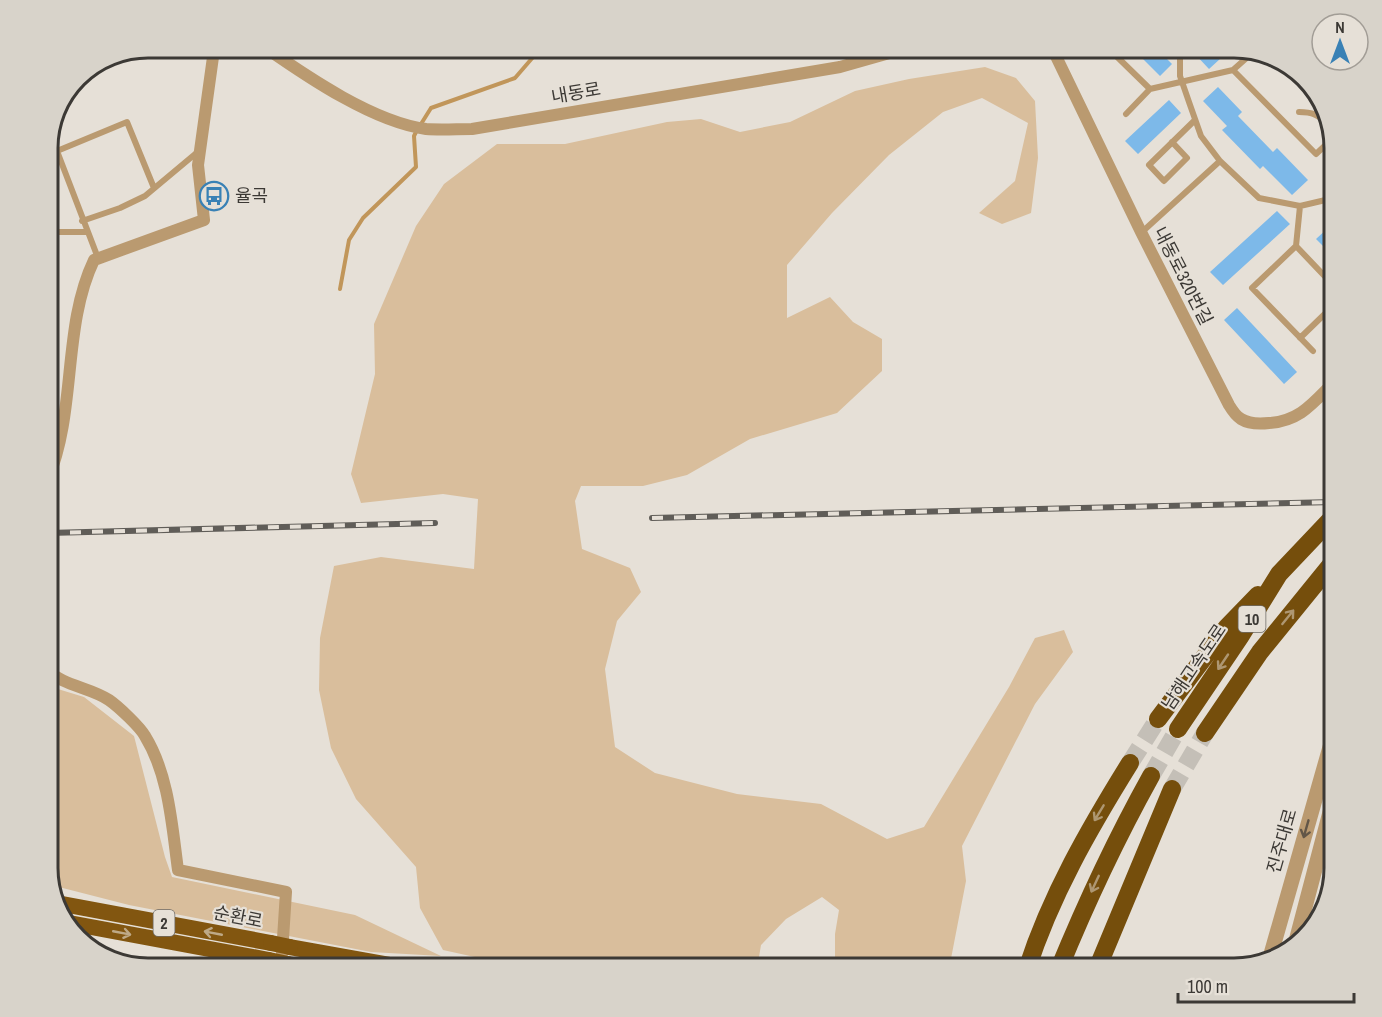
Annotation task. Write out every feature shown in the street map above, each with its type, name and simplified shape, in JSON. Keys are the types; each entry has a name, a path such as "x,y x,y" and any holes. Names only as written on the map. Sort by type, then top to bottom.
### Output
{"highway":[{"name":"남해고속도로","path":"1178,729 1279,574 1324,527"},
{"name":"10","path":"1204,733 1260,652 1324,573"},
{"path":"1158,719 1227,627 1279,574"},
{"path":"1031,958 1040,931 1065,876 1090,827 1130,763"},
{"path":"1063,958 1076,925 1116,840 1151,776"},
{"path":"1102,958 1172,789"},
{"name":"순환로","path":"67,905 280,957"},
{"name":"순환로","path":"78,924 280,957"}],"street":[{"path":"59,449 77,319 87,274 94,260 204,220 198,165 213,58"},
{"name":"내동로","path":"282,58 378,115 426,129 472,129 840,67 872,58"},
{"name":"내동로320번길","path":"1057,58 1141,232 1229,405 1240,419 1263,424 1294,418 1324,392"},
{"path":"59,678 93,691 111,701 145,735 164,786 178,870 286,892 280,957"},
{"name":"진주대로","path":"1272,949 1324,768"},
{"name":"진주대로","path":"1299,930 1324,835"}],"lane":[{"path":"1118,58 1150,89"},
{"path":"1180,58 1180,76 1201,136 1221,161 1259,198 1300,206 1324,200"},
{"path":"1126,114 1150,89 1233,70 1245,59"},
{"path":"1233,70 1316,154 1324,147"},
{"path":"1299,112 1316,114"},
{"path":"1172,142 1187,158 1164,181 1149,165 1172,142 1195,120"},
{"path":"59,150 127,122 154,188"},
{"path":"82,220 120,208 145,196 201,150"},
{"path":"59,157 98,259"},
{"path":"1141,232 1221,161"},
{"path":"1300,206 1296,246 1252,288 1313,351"},
{"path":"59,232 87,232"},
{"path":"1296,246 1324,275"},
{"path":"1300,338 1324,315"}],"shaded area":[{"path":"985,67 1016,78 1035,101 1038,158 1031,213 1002,224 979,213 1015,181 1028,123 982,98 943,112 889,155 832,213 787,265 787,318 830,297 853,322 882,339 882,371 837,413 750,439 687,475 643,486 581,486 575,501 582,549 630,568 641,592 617,621 605,669 615,747 655,773 737,794 821,804 887,839 924,827 1009,687 1035,638 1064,630 1073,652 1035,704 962,846 966,881 951,958 835,958 835,934 839,910 822,897 786,919 761,945 759,958 480,958 443,950 420,908 416,867 356,799 331,748 319,690 320,638 334,566 381,557 474,569 478,499 443,494 361,503 351,474 375,374 374,324 416,226 444,184 497,144 565,144 667,122 701,119 740,132 790,122 855,91 909,79"},
{"path":"59,689 84,697 134,736 172,877 355,915 441,956 371,952 129,905 60,887"}],"building":[{"path":"1142,58 1166,58 1172,64 1160,76"},
{"path":"1199,58 1221,58 1209,69"},
{"path":"1218,87 1242,112 1238,116 1273,152 1277,148 1308,180 1292,195 1263,166 1260,169 1222,130 1227,126 1203,101"},
{"path":"1169,100 1181,113 1138,154 1125,141"},
{"path":"1277,211 1290,224 1223,285 1210,272"},
{"path":"1324,232 1324,247 1316,239"},
{"path":"1237,308 1297,372 1284,384 1224,320"}],"waterway":[{"path":"421,124 431,108 515,78 532,58"},
{"path":"340,289 349,240 363,218 416,167 414,136 417,130"}],"tunnel":[{"path":"1130,763 1158,719"},
{"path":"1151,776 1178,729"},
{"path":"1172,789 1205,733"}],"railway":[{"path":"652,518 1324,502"},
{"path":"59,533 435,523"}],"place":[{"name":"율곡","path":"214,196"}]}
